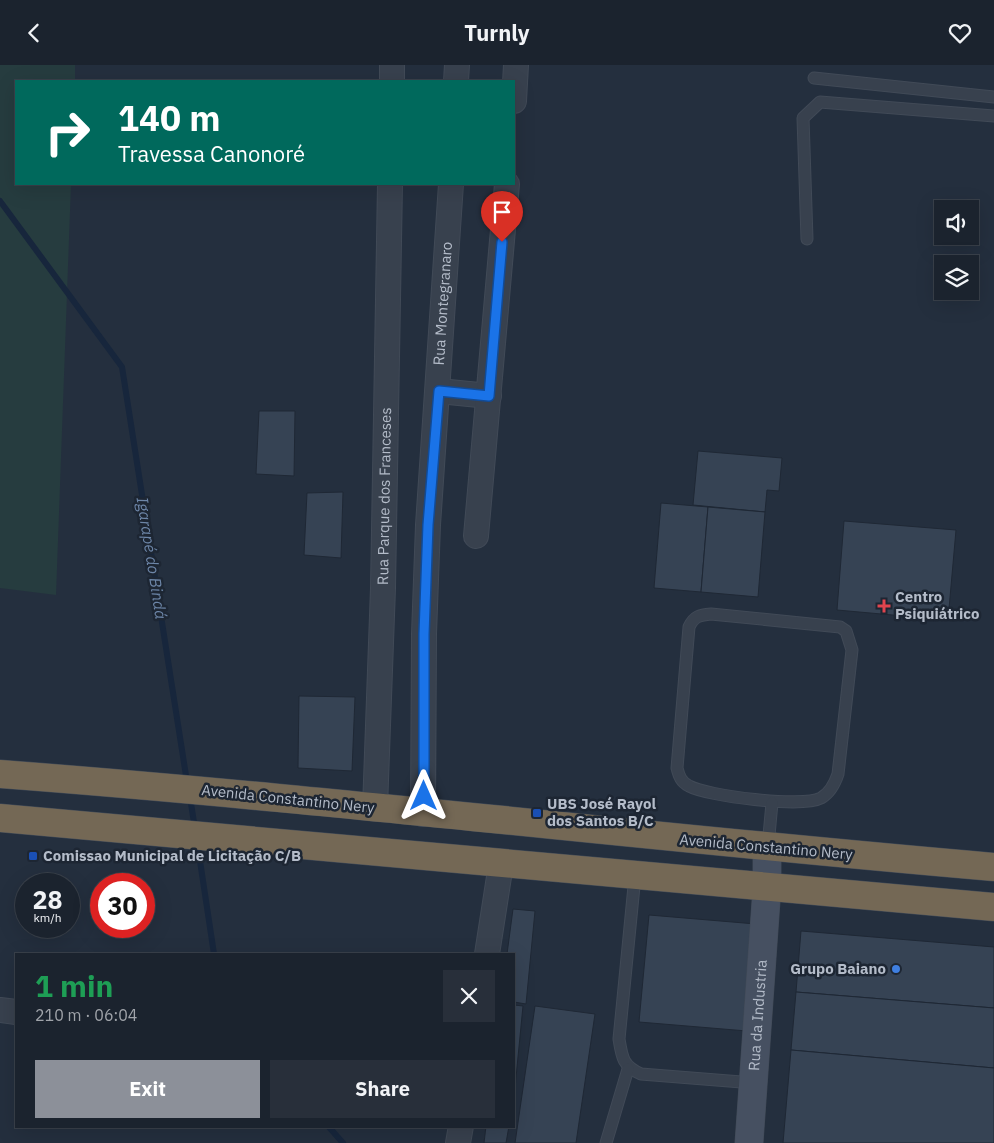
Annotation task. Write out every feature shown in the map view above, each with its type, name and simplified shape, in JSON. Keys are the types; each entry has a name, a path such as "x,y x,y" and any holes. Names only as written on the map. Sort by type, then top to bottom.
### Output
{"highway":[{"name":"Avenida Constantino Nery","path":"0,775 211,791 767,848 994,867"},
{"path":"0,818 994,907"}],"street":[{"path":"392,65 392,80"},
{"path":"456,80 457,65"},
{"path":"515,83 516,65"},
{"name":"Rua Parque dos Franceses","path":"375,808 384,578 390,185"},
{"name":"Rua Montegranaro","path":"423,814 428,545 451,185"},
{"path":"476,536 507,185"},
{"path":"439,391 489,396"},
{"name":"Rua da Industria","path":"749,1143 767,887 767,848"},
{"path":"487,953 501,864"},
{"path":"0,1010 15,1012"},
{"path":"458,1143 461,1128"}],"lane":[{"path":"814,78 994,97"},
{"path":"807,239 803,118 820,102 994,116"},
{"path":"711,614 840,627 846,631 850,640 852,650 838,774 835,783 821,798 812,801 772,803 692,788 679,776 677,768 689,627 693,619 700,615 711,614"},
{"path":"767,848 772,803"},
{"path":"635,876 619,1039 622,1057 628,1069 641,1074 754,1083"},
{"path":"606,1143 628,1069"}],"green space":[{"path":"0,65 75,65 75,80 15,80 15,185 71,185 56,595 0,588"}],"building":[{"path":"259,411 295,411 294,476 256,474"},
{"path":"698,451 782,458 779,491 767,490 765,512 693,505"},
{"path":"343,492 341,558 304,555 307,493"},
{"path":"661,503 708,507 701,592 654,588"},
{"path":"708,507 765,512 758,597 701,592"},
{"path":"844,521 956,530 948,620 837,610"},
{"path":"299,696 355,697 352,771 298,768"},
{"path":"513,909 535,911 526,1004 515,1002 515,953 507,953"},
{"path":"649,915 756,924 747,1031 639,1022"},
{"name":"Grupo Baiano","path":"801,931 994,947 994,1008 796,992"},
{"path":"796,992 994,1008 994,1068 791,1050"},
{"path":"515,1005 523,1006 515,1088"},
{"path":"535,1006 595,1014 576,1143 515,1143"},
{"path":"791,1050 994,1068 994,1143 783,1143"},
{"path":"486,1128 509,1128 506,1143 484,1143"}],"waterway":[{"name":"Igarapé do Bindá","path":"0,201 122,367 187,782"},
{"name":"Igarapé do Bindá","path":"190,797 195,829"},
{"name":"Igarapé do Bindá","path":"197,841 214,953"},
{"name":"Igarapé do Bindá","path":"330,1128 343,1143"}],"place":[{"name":"Centro Psiquiátrico","path":"884,606"},
{"name":"UBS José Rayol dos Santos B/C","path":"537,813"},
{"name":"Comissao Municipal de Licitação C/B","path":"33,856"},
{"name":"Grupo Baiano","path":"896,969"}],"route":[{"path":"424,796 424,634 428,525 439,391 489,396 502,242"}]}
